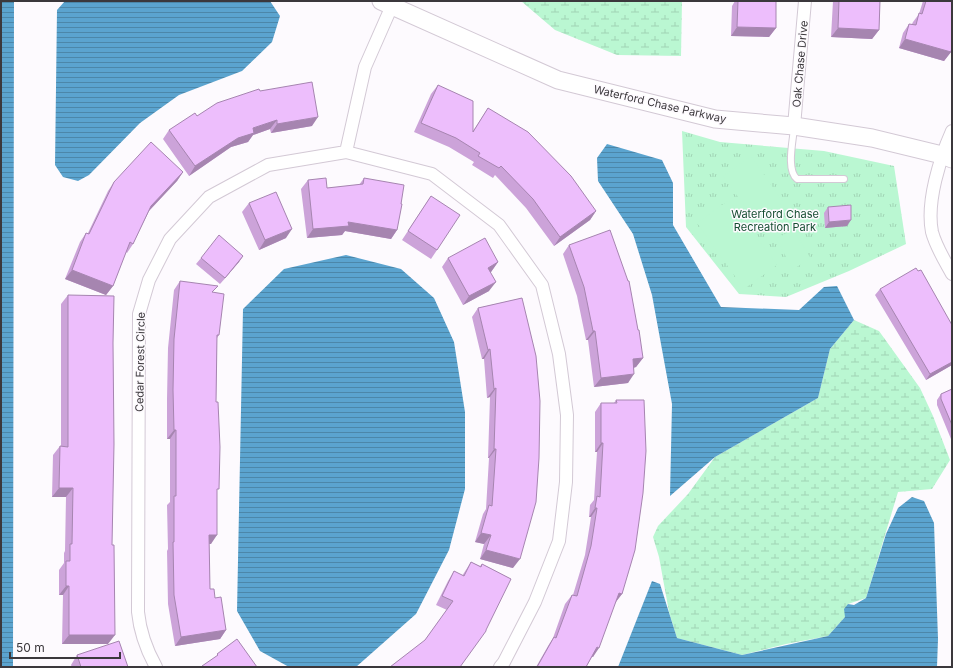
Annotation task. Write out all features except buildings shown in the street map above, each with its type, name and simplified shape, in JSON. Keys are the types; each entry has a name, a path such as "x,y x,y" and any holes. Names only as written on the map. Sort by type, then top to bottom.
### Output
{"street":[{"name":"Oak Chase Drive","path":"794,126 805,1"},
{"name":"Waterford Chase Parkway","path":"389,3 558,80 715,120 794,126 872,138 947,157"},
{"path":"346,152 365,67 389,3"},
{"path":"952,131 947,157 936,176 931,216 932,232 952,274"},
{"name":"Cedar Forest Circle","path":"156,667 140,628 138,612 139,314 149,280 170,239 209,197 268,165 346,152 432,174 499,225 542,285 559,354 567,415 566,482 560,541 535,602 500,667"}],"lane":[{"path":"794,126 790,168 793,176 797,179 844,180"}],"green space":[{"path":"521,1 682,1 681,56 617,55 555,30"},
{"name":"Waterford Chase Recreation Park","path":"682,131 720,142 824,151 894,166 906,244 849,271 786,297 739,294 686,227"},
{"path":"751,156 783,202 756,222 723,176"},
{"path":"729,200 777,265 744,289 697,223"},
{"path":"793,229 811,259 793,269 776,239"},
{"path":"854,320 879,331 920,388 933,416 950,460 932,489 898,492 866,598 848,604 845,617 828,636 786,644 742,655 677,638 669,612 659,557 653,537 658,526 688,494 715,457 818,398 830,349"}],"water":[{"path":"1,1 14,1 13,667 1,667"},
{"path":"65,1 270,1 280,16 272,42 242,71 179,95 140,123 89,175 78,181 63,177 55,165 57,10"},
{"path":"607,144 662,160 673,183 673,225 721,307 799,310 824,287 837,286 854,320 830,349 818,398 715,457 670,496 672,404 652,295 633,234 598,181 597,158"},
{"path":"346,255 401,269 434,298 454,342 465,412 465,489 449,550 416,614 356,667 289,667 260,651 237,611 243,309 284,269"},
{"path":"912,497 924,501 934,523 938,639 937,667 618,667 652,581 660,584 677,638 742,655 828,636 845,617 844,609 848,604 854,605 866,598 886,534 898,508"}]}
